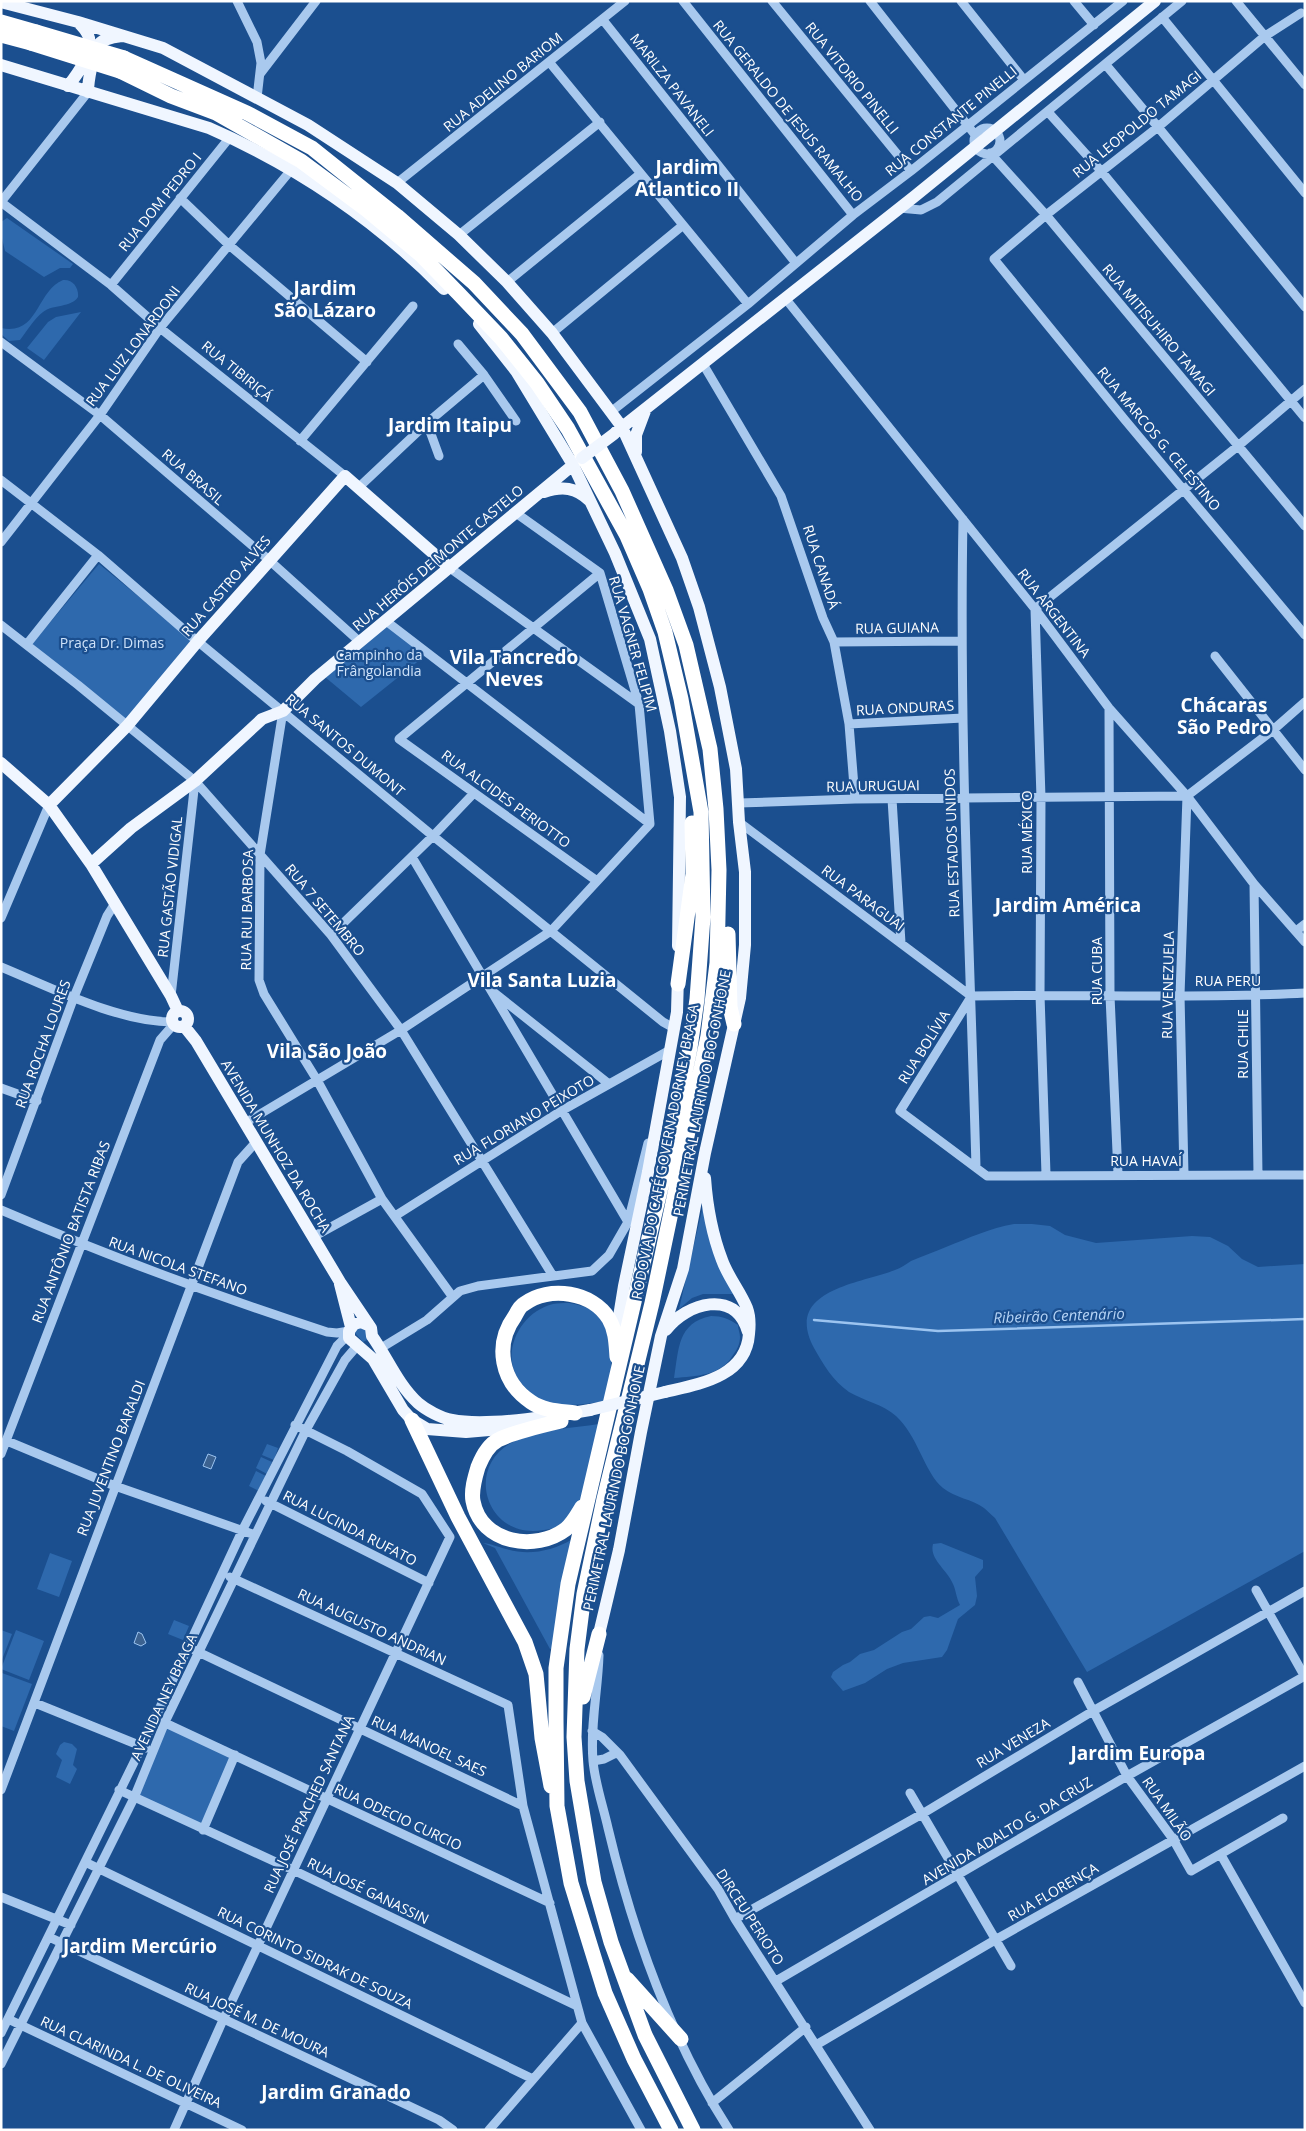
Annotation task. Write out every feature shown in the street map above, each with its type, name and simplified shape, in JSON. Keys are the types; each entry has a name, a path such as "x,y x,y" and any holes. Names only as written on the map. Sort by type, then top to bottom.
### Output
{"highway":[{"name":"RODOVIA DO CAFÉ GOVERNADOR NEY BRAGA","path":"1,22 33,37 122,64 247,113 312,148 438,251 474,283 522,334 580,412 622,491 666,590 688,654 710,749 714,786 719,870 719,918 716,963 708,1036 652,1303 622,1420 584,1594 577,1649 574,1738 577,1781 594,1882 621,1972 645,2035 693,2130"},
{"name":"RODOVIA DO CAFÉ GOVERNADOR NEY BRAGA","path":"1,35 33,37"},
{"name":"RODOVIA DO CAFÉ GOVERNADOR NEY BRAGA","path":"122,64 171,96 216,113 301,160 367,210 421,256 501,338 537,383 568,429 627,536 650,589 665,632 681,699 702,812 703,918 696,999 690,1048 669,1151 617,1379 586,1500 568,1584 556,1668 557,1806 571,1883 605,1993 634,2059 671,2130"},
{"path":"678,984 692,874 692,759"},
{"path":"714,786 721,817 727,874 727,973 730,1007 734,1024"},
{"path":"582,1411 547,1410 531,1403 510,1382 504,1368 502,1346 509,1324 523,1304 550,1293 570,1294 596,1304 613,1329 616,1340 617,1379"},
{"path":"412,1420 458,1517 525,1642 536,1674 548,1776 557,1806"},
{"path":"560,1421 497,1440 492,1444 480,1461 474,1478 473,1501 488,1528 514,1541 528,1542 544,1540 565,1529 573,1522 586,1500"},
{"path":"574,1738 586,1678 599,1634"},
{"path":"621,1972 681,2039"}],"main road":[{"path":"976,141 1155,1"},
{"name":"PERIMETRAL LAURINDO BOGONHONE","path":"1,2 78,22 163,48 308,125 397,183 460,235 507,282 552,333 612,411 618,431 636,460 682,558 700,607 722,696 736,768 739,822 745,872 745,945 740,998 705,1153 683,1269 661,1336 619,1550 599,1634"},
{"path":"68,86 81,71 90,42 89,36 78,22"},
{"path":"88,92 89,76 99,45 108,38 124,36"},
{"path":"1,65 209,128 230,137 291,170 377,228 434,279 482,326 516,371 578,462 650,639 677,772 680,821 677,1012 624,1286 616,1340"},
{"name":"RUA HERÓIS DE MONTE CASTELO","path":"91,864 131,828 195,780 262,719 283,711 315,679 539,493 899,208 976,141"},
{"path":"636,460 636,435 646,408"},
{"name":"RUA CASTRO ALVES","path":"49,805 127,726 198,641 345,476"},
{"name":"RUA TIBIRIÇÁ","path":"345,476 450,568"},
{"path":"539,493 560,488 575,490 589,499 596,510"},
{"name":"AVENIDA MUNHOZ DA ROCHA","path":"1,763 49,805 91,864 114,905 171,996 177,1021 196,1041 340,1282"},
{"path":"340,1282 351,1297 396,1373 418,1402 434,1413 450,1420 500,1420 582,1411 710,1381 724,1374 737,1363 747,1349 750,1322 748,1309 732,1284 712,1230 706,1196 705,1153"},
{"path":"340,1282 351,1342 372,1359 403,1410 412,1420 427,1429 446,1432 512,1428 560,1421 582,1411"},
{"path":"661,1336 673,1320 684,1312 698,1306 712,1304 726,1306 736,1311 746,1326 749,1337"},
{"path":"349,1331 357,1323 370,1331"},
{"path":"358,1346 367,1344 370,1331"}],"street":[{"path":"237,1 257,42 261,64 257,98"},
{"path":"260,74 316,1"},
{"name":"RUA ADELINO BARIOM","path":"397,183 550,63 625,1"},
{"name":"RUA GERALDO DE JESUS RAMALHO","path":"683,1 853,215"},
{"name":"RUA VITORIO PINELLI","path":"772,1 911,171"},
{"path":"870,1 967,125 982,152 992,155"},
{"path":"962,1 1024,80"},
{"path":"1074,1 1094,25"},
{"name":"RUA CONSTANTE PINELLI","path":"612,411 748,304 795,262 853,215 911,171 1123,1"},
{"path":"899,208 921,210 937,202 1182,1"},
{"path":"1236,1 1305,85"},
{"name":"RUA LEOPOLDO TAMAGI","path":"994,259 1046,215 1158,127 1265,36 1301,13"},
{"path":"1162,17 1305,193"},
{"name":"MARILZA PAVANELI","path":"603,20 795,262"},
{"path":"550,63 748,304"},
{"path":"1106,65 1305,307"},
{"path":"1,202 88,92"},
{"path":"1048,112 1102,172 1305,418"},
{"path":"978,116 999,136 999,145 992,155"},
{"path":"460,235 600,122"},
{"name":"RUA DOM PEDRO I","path":"111,285 230,137"},
{"name":"RUA MITISUHIRO TAMAGI","path":"992,155 1046,215 1305,526"},
{"name":"RUA LUIZ LONARDONI","path":"1,542 100,415 160,328 291,170"},
{"path":"507,282 640,174"},
{"path":"180,198 230,245 367,362"},
{"name":"RUA TIBIRIÇÁ","path":"1,202 111,285 160,328 345,476"},
{"path":"552,333 682,226"},
{"name":"RUA MARCOS G. CELESTINO","path":"994,259 1182,489 1305,635"},
{"name":"RUA ARGENTINA","path":"785,298 1035,609 1109,708 1187,796 1254,884 1305,942"},
{"path":"300,440 413,306"},
{"name":"RUA BRASIL","path":"1,342 100,415 269,560 360,642"},
{"path":"458,344 484,375 516,421"},
{"name":"RUA CANADÁ","path":"703,364 781,496 823,618 834,642 849,724 855,799"},
{"path":"358,488 427,423 484,375"},
{"path":"1035,609 1182,489 1238,446 1305,389"},
{"path":"427,423 439,456"},
{"name":"RUA SANTOS DUMONT","path":"1,480 98,556 433,836 663,1022 674,1028"},
{"name":"RUA VAGNER FELIPIM","path":"516,513 600,573 639,704 650,824"},
{"name":"RUA ESTADOS UNIDOS","path":"963,519 960,641 976,1167"},
{"path":"27,644 98,556"},
{"path":"450,568 639,704"},
{"path":"467,683 600,573"},
{"name":"RUA MÉXICO","path":"1035,609 1041,798 1040,995 1046,1174"},
{"path":"245,1123 402,1030 551,931 650,824 386,621"},
{"name":"RUA 7 SETEMBRO","path":"1,626 27,644 195,780 331,935 402,1030 553,1276"},
{"name":"RUA GUIANA","path":"834,642 960,641"},
{"path":"1216,656 1305,770"},
{"name":"RUA ALCIDES PERIOTTO","path":"467,683 399,739 597,882"},
{"path":"1187,796 1273,730 1305,702"},
{"name":"RUA CUBA","path":"1109,708 1111,798 1110,996 1118,1174"},
{"name":"RUA RUI BARBOSA","path":"283,711 260,855 259,980 264,994 317,1080 382,1199 452,1296"},
{"name":"RUA ONDURAS","path":"849,724 962,718"},
{"name":"RUA GASTÃO VIDIGAL","path":"171,996 195,780"},
{"path":"331,935 412,857 474,793"},
{"name":"RUA URUGUAI","path":"739,803 855,799 964,800 1187,796"},
{"name":"RUA VENEZUELA","path":"1184,1175 1180,995 1187,796"},
{"path":"892,799 901,943"},
{"path":"1,918 49,805"},
{"name":"RUA PARAGUAI","path":"739,822 971,996"},
{"path":"412,857 560,1111 628,1222"},
{"name":"RUA CHILE","path":"1254,884 1258,1175"},
{"name":"RUA ROCHA LOURES","path":"1,1195 74,997 107,916 114,905"},
{"path":"1296,931 1305,924"},
{"path":"1,967 74,997 130,1016 156,1022 177,1021"},
{"path":"489,988 609,1084"},
{"name":"RUA PERU","path":"971,996 1257,996 1305,993"},
{"name":"RUA BOLÍVIA","path":"971,996 900,1111 976,1167"},
{"name":"RUA ANTÔNIO BATISTA RIBAS","path":"1,1454 160,1040 177,1021"},
{"name":"RUA FLORIANO PEIXOTO","path":"395,1216 560,1111 670,1050"},
{"path":"381,1348 427,1320 452,1296 460,1291 478,1286 592,1271 609,1255 628,1222 664,1085"},
{"path":"1,1088 37,1101"},
{"name":"RUA JUVENTINO BARALDI","path":"1,1790 238,1162 256,1142"},
{"name":"RUA HAVAÍ","path":"976,1167 988,1176 1046,1174 1305,1175"},
{"path":"313,1237 382,1199"},
{"name":"RUA NICOLA STEFANO","path":"1,1210 81,1244 191,1286 326,1332 349,1331"},
{"name":"AVENIDA NEY BRAGA","path":"1,2033 142,1746 153,1718 243,1529 337,1346 349,1331"},
{"name":"AVENIDA NEY BRAGA","path":"1,2064 134,1798 165,1722 306,1430 345,1360 358,1346"},
{"path":"295,1425 306,1430"},
{"name":"RUA JOSÉ PRACHED SANTANA","path":"174,2130 223,2020 450,1537 422,1494 347,1450 306,1430"},
{"path":"7,1441 115,1486 243,1529 255,1535"},
{"name":"RUA LUCINDA RUFATO","path":"259,1498 429,1583"},
{"name":"RUA AUGUSTO ANDRIAN","path":"223,1573 396,1652 508,1706 523,1806"},
{"path":"1256,1590 1305,1676"},
{"name":"RUA VENEZA","path":"735,1919 922,1814 1093,1711 1305,1591"},
{"name":"PERIMETRAL LAURINDO BOGONHONE","path":"599,1634 598,1681 592,1731 593,1761 615,1858 653,1980 712,2103 729,2130"},
{"name":"RUA MANOEL SAES","path":"187,1648 200,1652 523,1806"},
{"name":"AVENIDA ADALTO G. DA CRUZ","path":"776,1981 1127,1776 1305,1676"},
{"name":"RUA MILÃO","path":"1078,1682 1127,1776 1173,1839 1191,1871 1221,1855"},
{"path":"35,1703 142,1746 152,1752"},
{"name":"RUA ODECIO CURCIO","path":"153,1718 550,1903"},
{"name":"DIRCEU PERIOTO","path":"592,1731 602,1737 620,1755 718,1889 735,1919 870,2130"},
{"path":"593,1761 604,1759 616,1753 620,1755"},
{"path":"203,1830 235,1756"},
{"name":"RUA FLORENÇA","path":"816,2045 1173,1839 1305,1766"},
{"name":"RUA JOSÉ GANASSIN","path":"119,1790 294,1870 577,2006"},
{"path":"910,1793 1011,1966"},
{"path":"523,1806 582,2023 641,2130"},
{"path":"1283,1818 1221,1855 1305,2003"},
{"name":"RUA CORINTO SIDRAK DE SOUZA","path":"86,1862 534,2079"},
{"path":"1,1897 71,1926"},
{"name":"RUA JOSÉ M. DE MOURA","path":"48,1937 439,2120 453,2130"},
{"name":"RUA CLARINDA L. DE OLIVEIRA","path":"8,2019 242,2130"},
{"path":"489,2130 582,2023"},
{"path":"712,2103 806,2028"}],"green space":[{"path":"7,218 73,264 70,268 60,268 44,277 5,251 1,234 1,222"},
{"path":"63,280 70,281 76,287 78,297 75,300 43,312 20,340 9,341 1,334 1,328 13,329 23,325 30,319 47,293"},
{"path":"81,312 44,360 27,348 48,322 56,317"},
{"name":"Praça Dr. Dimas","path":"99,564 193,641 126,722 32,644"},
{"name":"Campinho da Frângolandia","path":"387,626 426,655 361,707 325,677"},
{"path":"703,1206 733,1294 703,1294 692,1298 679,1309"},
{"path":"1014,1224 1050,1226 1065,1235 1096,1243 1192,1236 1210,1237 1228,1246 1242,1259 1258,1267 1305,1264 1305,1551 1087,1672 995,1518 979,1505 953,1494 936,1481 910,1433 896,1416 885,1408 849,1392 838,1383 817,1354 807,1329 809,1313 817,1302 829,1292 897,1269 915,1259 996,1228"},
{"path":"569,1303 591,1310 600,1317 606,1327 611,1351 611,1377 608,1400 572,1405 554,1404 532,1396 515,1374 512,1362 512,1349 522,1326 530,1316 541,1309 553,1304"},
{"path":"711,1316 725,1318 738,1325 740,1340 736,1351 728,1362 715,1371 707,1374 674,1378 679,1347 686,1331 700,1319"},
{"path":"364,1326 369,1339 363,1342 355,1333 357,1329"},
{"path":"599,1424 585,1487 576,1510 569,1520 563,1525 551,1529 524,1530 507,1524 495,1512 488,1498 486,1481 490,1465 500,1451 517,1440 537,1433"},
{"path":"267,1444 278,1448 274,1460 262,1455"},
{"path":"261,1457 272,1462 267,1474 256,1468"},
{"path":"256,1471 266,1476 259,1491 249,1486"},
{"path":"571,1540 556,1648 550,1649 495,1548 483,1543 514,1551 531,1552 548,1550"},
{"path":"941,1543 983,1560 983,1568 975,1577 977,1596 975,1605 958,1619 947,1650 942,1657 903,1663 887,1669 865,1683 843,1691 831,1677 833,1672 860,1654 874,1650 902,1632 911,1629 924,1617 938,1618 960,1605 950,1578 936,1559 932,1549 933,1544"},
{"path":"50,1553 72,1561 59,1597 37,1589"},
{"path":"174,1620 189,1626 183,1640 168,1634"},
{"path":"1,1630 12,1634 1,1662"},
{"path":"16,1630 44,1641 29,1680 1,1669"},
{"path":"2,1673 32,1684 14,1731 1,1726"},
{"path":"166,1726 233,1756 202,1827 136,1797"},
{"path":"64,1742 72,1744 77,1749 73,1765 77,1769 70,1784 56,1777 62,1760 56,1754 60,1745"}],"shaded area":[{"path":"208,1454 216,1457 211,1469 203,1466"},
{"path":"138,1632 142,1634 146,1643 141,1646 134,1643"}],"waterway":[{"name":"Ribeirão Centenário","path":"814,1320 938,1331 1305,1319"}],"district":[{"name":"Jardim Atlantico II","path":"687,178"},
{"name":"Jardim São Lázaro","path":"325,299"},
{"name":"Jardim Itaipu","path":"450,425"},
{"name":"Vila Tancredo Neves","path":"514,668"},
{"name":"Chácaras São Pedro","path":"1224,716"},
{"name":"Jardim América","path":"1068,905"},
{"name":"Vila Santa Luzia","path":"542,980"},
{"name":"Vila São João","path":"327,1051"},
{"name":"Jardim Europa","path":"1138,1753"},
{"name":"Jardim Mercúrio","path":"140,1946"},
{"name":"Jardim Granado","path":"336,2092"}]}
